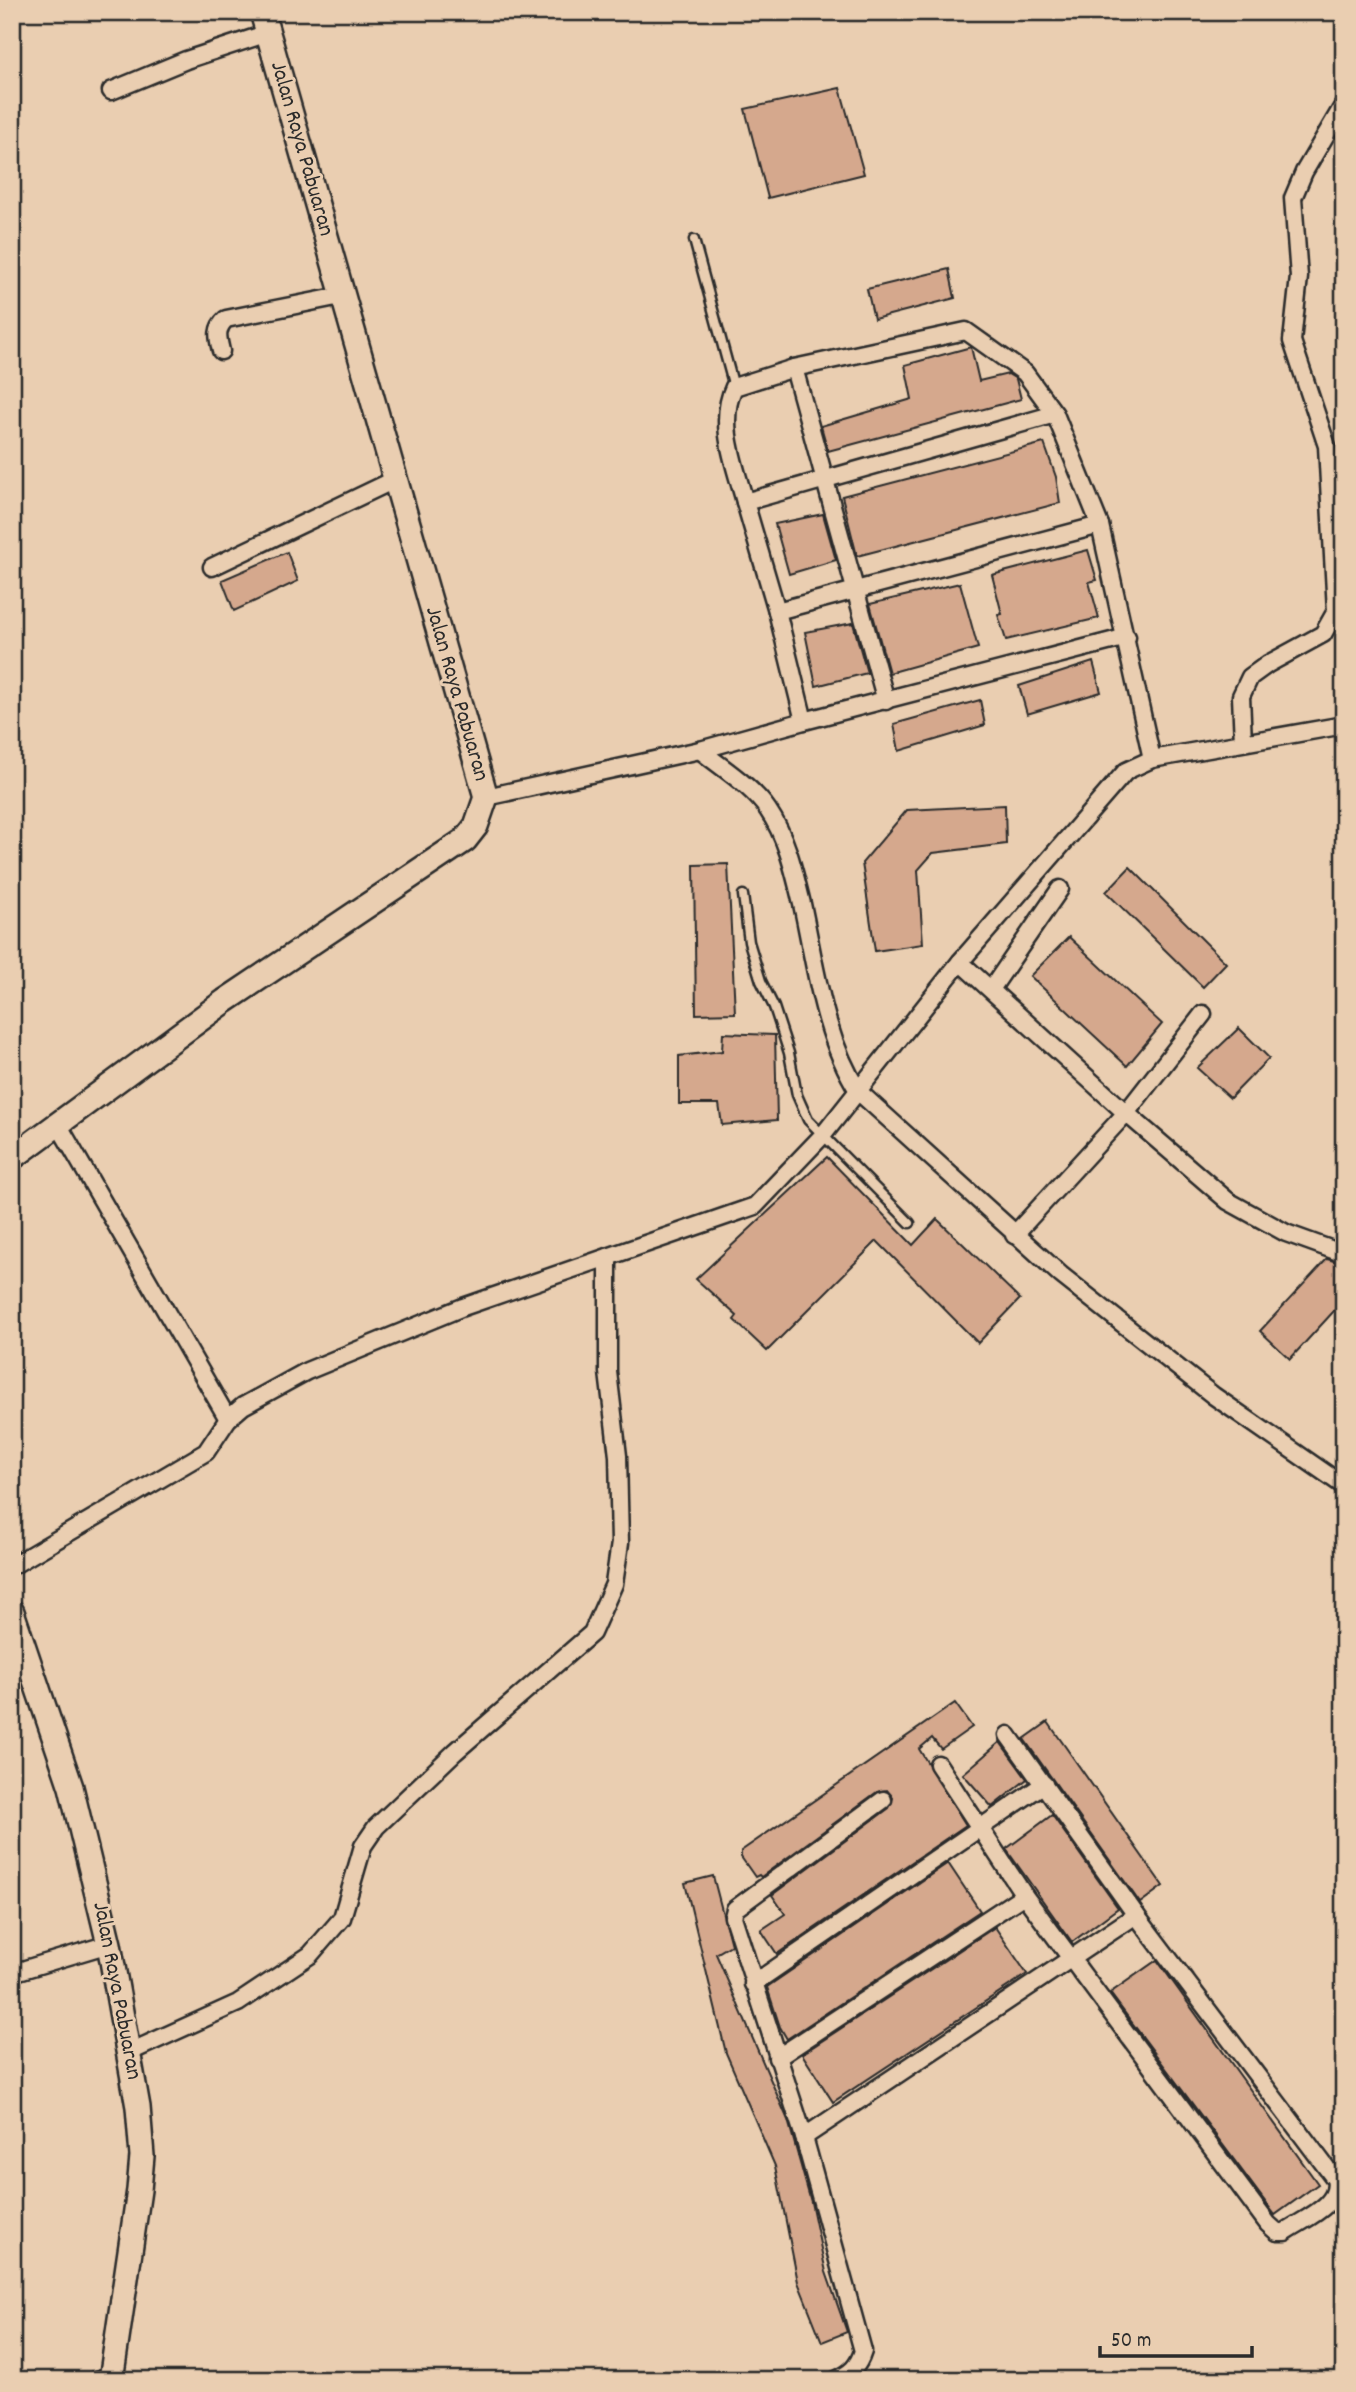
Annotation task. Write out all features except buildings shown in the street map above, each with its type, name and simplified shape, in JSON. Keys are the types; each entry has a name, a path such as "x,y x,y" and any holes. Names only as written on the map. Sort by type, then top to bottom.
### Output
{"street":[{"path":"111,91 186,60 265,22"},
{"name":"Jalan Raya Pabuaran","path":"12,1158 225,1001 466,840 477,826 486,797 265,22"},
{"path":"1242,742 1241,696 1250,677 1323,634 1336,611 1327,446 1292,341 1298,285 1293,198 1304,172 1344,104"},
{"path":"221,351 217,335 219,325 226,319 341,296"},
{"path":"804,721 777,611 728,435 726,404 734,387 794,368 966,331 1025,373 1055,414 1100,525 1152,759"},
{"path":"794,368 853,592 886,701"},
{"path":"745,502 1055,414"},
{"path":"212,567 394,480"},
{"path":"777,611 1100,525"},
{"path":"486,797 700,750 1127,637"},
{"path":"12,1566 206,1452 228,1419 260,1394 307,1371 463,1307 755,1206 823,1135 960,962 1126,771 1152,759 1344,725"},
{"path":"700,750 766,807 782,834 795,875 833,1041 844,1068 859,1092 1014,1235 1214,1396 1344,1486"},
{"path":"992,988 1060,888"},
{"path":"960,962 992,988 1126,1113 1228,1201 1286,1233 1344,1254"},
{"path":"1014,1235 1126,1113 1203,1014"},
{"path":"58,1124 228,1419"},
{"path":"130,2052 238,2003 310,1955 342,1918 363,1846 376,1827 455,1752 592,1633 614,1584 620,1544 618,1456 608,1372 608,1257"},
{"name":"Jalan Raya Pabuaran","path":"12,1612 71,1787 109,1944 130,2052 142,2157 106,2378"},
{"path":"938,1764 1024,1895 1268,2224 1277,2232 1285,2232 1333,2200 1338,2189 1335,2179 1136,1914 1008,1735"},
{"path":"753,1984 1044,1784"},
{"path":"836,2380 848,2375 859,2364 863,2351 804,2137 733,1917 735,1909 883,1800"},
{"path":"777,2058 1024,1895"},
{"path":"804,2137 1136,1914"},
{"path":"12,1973 109,1944"}],"lane":[{"path":"694,240 734,387"},
{"path":"743,895 749,942 789,1054 797,1095 808,1121 910,1223"}]}
